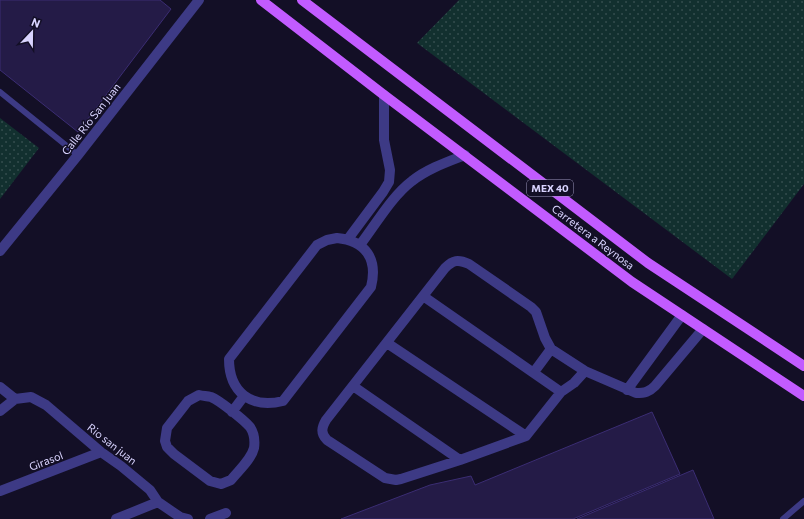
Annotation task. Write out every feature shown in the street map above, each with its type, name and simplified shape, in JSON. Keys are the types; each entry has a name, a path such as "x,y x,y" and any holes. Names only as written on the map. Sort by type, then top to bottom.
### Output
{"main road":[{"name":"Carretera a Reynosa","path":"261,0 464,156 632,282 804,396"},
{"name":"Carretera a Reynosa","path":"302,0 648,263 804,366"}],"street":[{"name":"Calle Río San Juan","path":"0,251 78,155 199,0"},
{"path":"348,239 389,182 390,170 384,140 384,95"},
{"path":"360,245 394,199 413,180 444,163 464,156"},
{"path":"337,238 348,239 360,245 368,254 373,264 374,276 371,287 283,401 263,403 253,401 244,396 237,389 232,380 229,370 229,359 317,245 327,240 337,238"},
{"path":"585,371 574,383 561,392 526,436 460,460 401,479 391,480 385,478 323,436 322,431 326,420 444,268 456,260 469,264 531,307 536,312 545,338 551,349 585,371 636,393 650,391 703,329"},
{"path":"423,296 561,392"},
{"path":"627,390 682,315"},
{"path":"387,343 526,436"},
{"path":"534,372 551,349"},
{"path":"353,386 460,460"},
{"path":"0,388 16,399 0,411"},
{"path":"199,395 212,397 232,412 250,427 255,441 254,449 250,456 227,483 221,484 210,481 167,447 165,441 167,428 188,401 199,395"},
{"path":"232,412 244,396"},
{"name":"Rio san juan","path":"16,399 31,397 46,405 101,452 150,490 158,502 180,517 188,519"},
{"name":"Girasol","path":"0,491 101,452"},
{"path":"116,519 158,502"},
{"path":"210,519 226,513"}],"lane":[{"path":"0,92 78,155"},
{"path":"783,519 804,501"}],"green space":[{"path":"459,0 804,0 804,184 732,279 417,43"},
{"path":"0,118 39,148 0,199"}],"building":[{"path":"0,0 160,0 171,9 78,132 0,70"},
{"path":"652,412 680,474 573,519 341,519 430,485 471,476 475,485"},
{"path":"693,470 714,519 577,519"}]}
